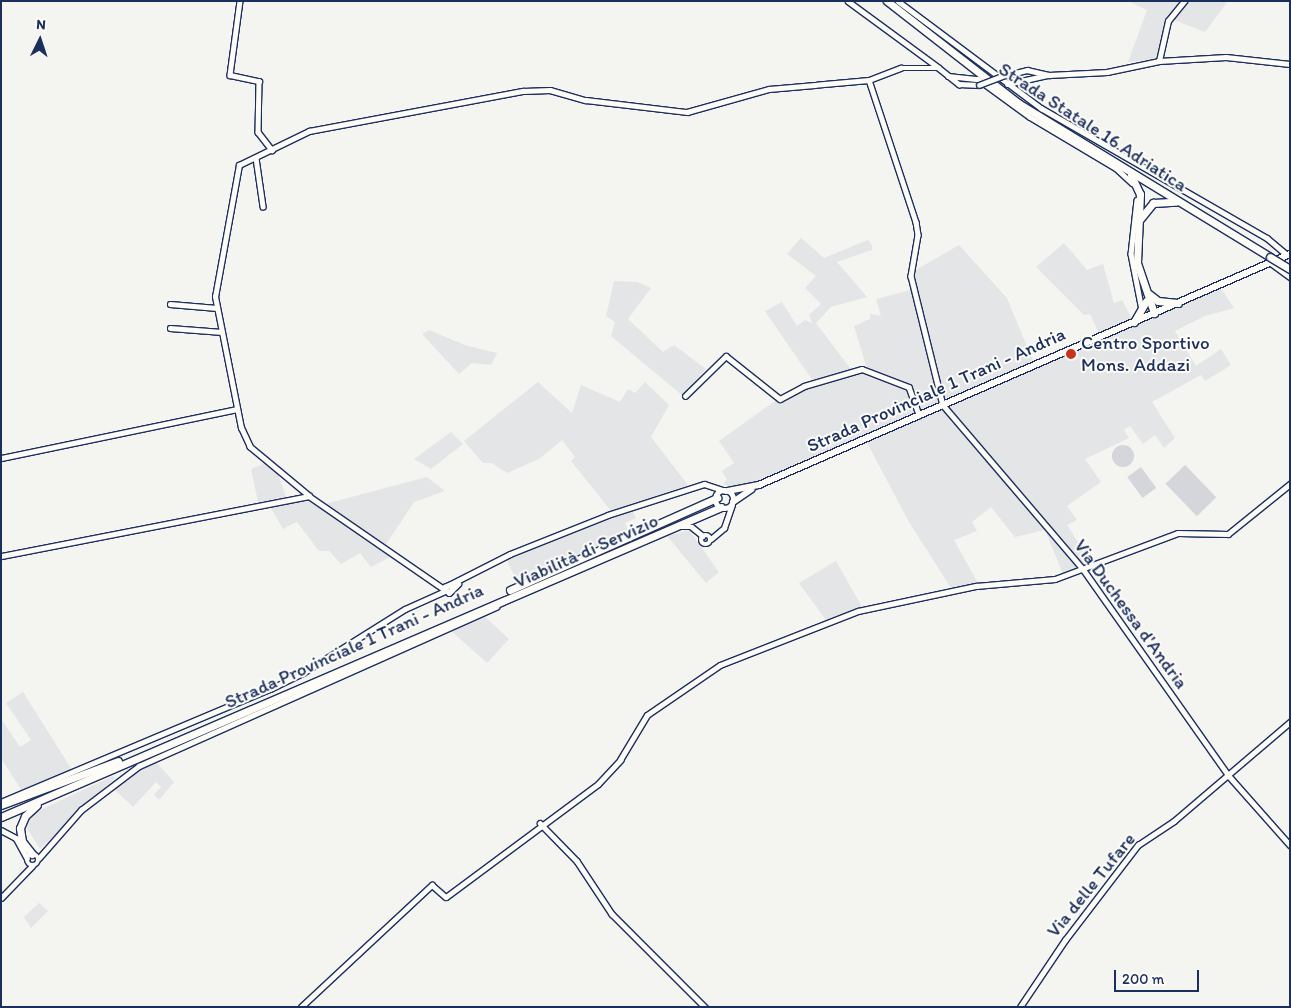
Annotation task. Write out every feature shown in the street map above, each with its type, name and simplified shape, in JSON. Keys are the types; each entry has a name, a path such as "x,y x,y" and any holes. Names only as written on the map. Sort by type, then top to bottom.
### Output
{"highway":[{"name":"Strada Statale 16 Adriatica","path":"889,1 1018,103 1290,269"},
{"name":"Strada Statale 16 Adriatica","path":"889,1 1019,99 1271,258 1290,264"},
{"path":"1113,162 1137,183 1137,263 1147,293 1155,306 1154,313"},
{"path":"1138,224 1148,207 1166,200 1214,223"},
{"path":"1132,323 1147,293"},
{"path":"1147,293 1158,301 1178,303"},
{"name":"Strada Provinciale 1 Trani - Andria","path":"1,812 717,496"},
{"name":"Strada Provinciale 1 Trani - Andria","path":"1,817 721,507"},
{"path":"1,803 118,761"},
{"path":"31,860 20,835 21,822 37,805 68,788"}],"main road":[{"name":"Strada Provinciale 1 Trani - Andria","path":"721,507 732,504 759,485 1178,303 1271,258 1288,255"},
{"name":"Strada Provinciale 1 Trani - Andria","path":"717,496 726,491 759,485"},
{"path":"726,491 732,504"},
{"path":"717,496 721,507"}],"street":[{"path":"240,1 230,76 259,81 258,132 272,150"},
{"path":"848,1 939,68 947,76 966,86 1034,70 1049,75"},
{"path":"898,1 1007,84 1143,169 1273,242 1288,255"},
{"path":"1159,62 1168,21 1184,1"},
{"path":"1007,84 1049,75 1107,72 1159,62 1246,56 1290,64"},
{"path":"458,583 452,590 446,588 309,496 250,447 238,409 216,308 217,282 235,168 309,131 345,122 523,91 550,90 586,100 687,112 769,89 869,80 901,68 939,68"},
{"path":"947,76 978,79 1030,117 1116,168 1135,186 1137,197 1131,254 1142,301 1132,323"},
{"path":"869,80 916,222 918,235 911,276 943,405"},
{"path":"256,158 263,206"},
{"path":"1271,258 1290,277"},
{"path":"170,304 216,308"},
{"path":"170,328 222,332"},
{"path":"685,396 726,356 780,399 804,386 862,369 909,387 919,416"},
{"name":"Via Duchessa d'Andria","path":"943,405 1083,569 1229,776 1290,845"},
{"path":"1,458 238,409"},
{"path":"301,1007 432,885 446,897 613,770 641,723 655,708 686,692 720,665 747,652 858,611 976,586 1055,579 1178,533 1228,534 1290,484"},
{"path":"1,803 278,685 405,609 458,583 510,554 608,515 696,485 718,486 726,491"},
{"path":"717,496 718,486"},
{"path":"1,556 309,496"},
{"name":"Viabilità di Servizio","path":"1,898 31,860 81,810 152,760 675,529 692,527 703,536 711,539 724,528 732,504"},
{"path":"1229,776 1290,722"},
{"name":"Via delle Tufare","path":"1020,1007 1065,940 1138,845 1229,776"},
{"path":"540,824 577,861 612,914 705,1007"},
{"path":"1,830 16,838 31,860"}],"shaded area":[{"path":"1128,1 1228,1 1205,32 1166,17 1157,59 1128,62 1147,10"},
{"path":"801,238 824,258 868,240 872,245 872,250 837,262 867,297 831,307 816,323 850,368 867,369 854,326 870,319 870,314 881,316 876,299 911,290 909,274 959,245 1007,298 1036,368 1101,338 1090,314 1084,315 1036,267 1064,243 1087,270 1103,264 1114,303 1122,300 1134,323 1220,287 1234,308 1205,316 1175,331 1196,366 1221,349 1231,365 1205,381 1201,375 1152,402 1175,438 1164,448 1155,435 1143,444 1130,426 1124,430 1129,438 1085,459 1101,482 1067,506 1077,520 1067,525 1091,563 1063,574 1045,530 1015,537 991,507 972,522 977,531 954,540 979,585 953,591 909,522 864,437 749,484 734,488 723,484 727,480 722,471 734,463 719,441 775,401 815,384 765,311 782,302 797,326 805,320 812,323 809,315 821,304 805,288 816,276 787,254"},
{"path":"614,281 637,282 651,288 628,319 663,352 674,345 706,369 683,396 611,336 615,322 606,316"},
{"path":"429,330 465,345 497,353 491,365 472,363 459,374 422,334"},
{"path":"538,382 572,413 581,385 620,402 628,389 635,393 645,382 669,405 651,437 688,485 611,511 571,461 575,457 562,440 539,459 507,473 492,463 483,463 464,441"},
{"path":"451,432 463,444 431,469 414,459"},
{"path":"1123,445 1131,448 1134,456 1131,464 1123,467 1115,464 1112,456 1115,448"},
{"path":"268,462 276,468 287,500 305,497 321,505 427,477 445,491 414,502 384,547 394,555 371,567 360,553 341,564 329,551 319,551 297,522 283,529 267,501 258,502 251,469"},
{"path":"1185,465 1216,497 1197,516 1166,484"},
{"path":"1141,467 1156,488 1143,498 1127,477"},
{"path":"632,510 636,518 625,523 630,534 517,582 506,558"},
{"path":"689,530 719,572 706,583 667,536"},
{"path":"836,561 862,607 826,620 799,583"},
{"path":"483,615 509,639 487,663 449,629"},
{"path":"23,692 72,770 22,791 1,758 1,719 20,747 31,740 6,703"},
{"path":"155,761 174,782 159,800 154,795 161,787 156,782 133,807 113,788"},
{"path":"113,776 115,778 40,849 25,825 34,813"},
{"path":"39,903 48,911 31,928 24,917"}],"place":[{"name":"Centro Sportivo Mons. Addazi","path":"1071,354"}]}
